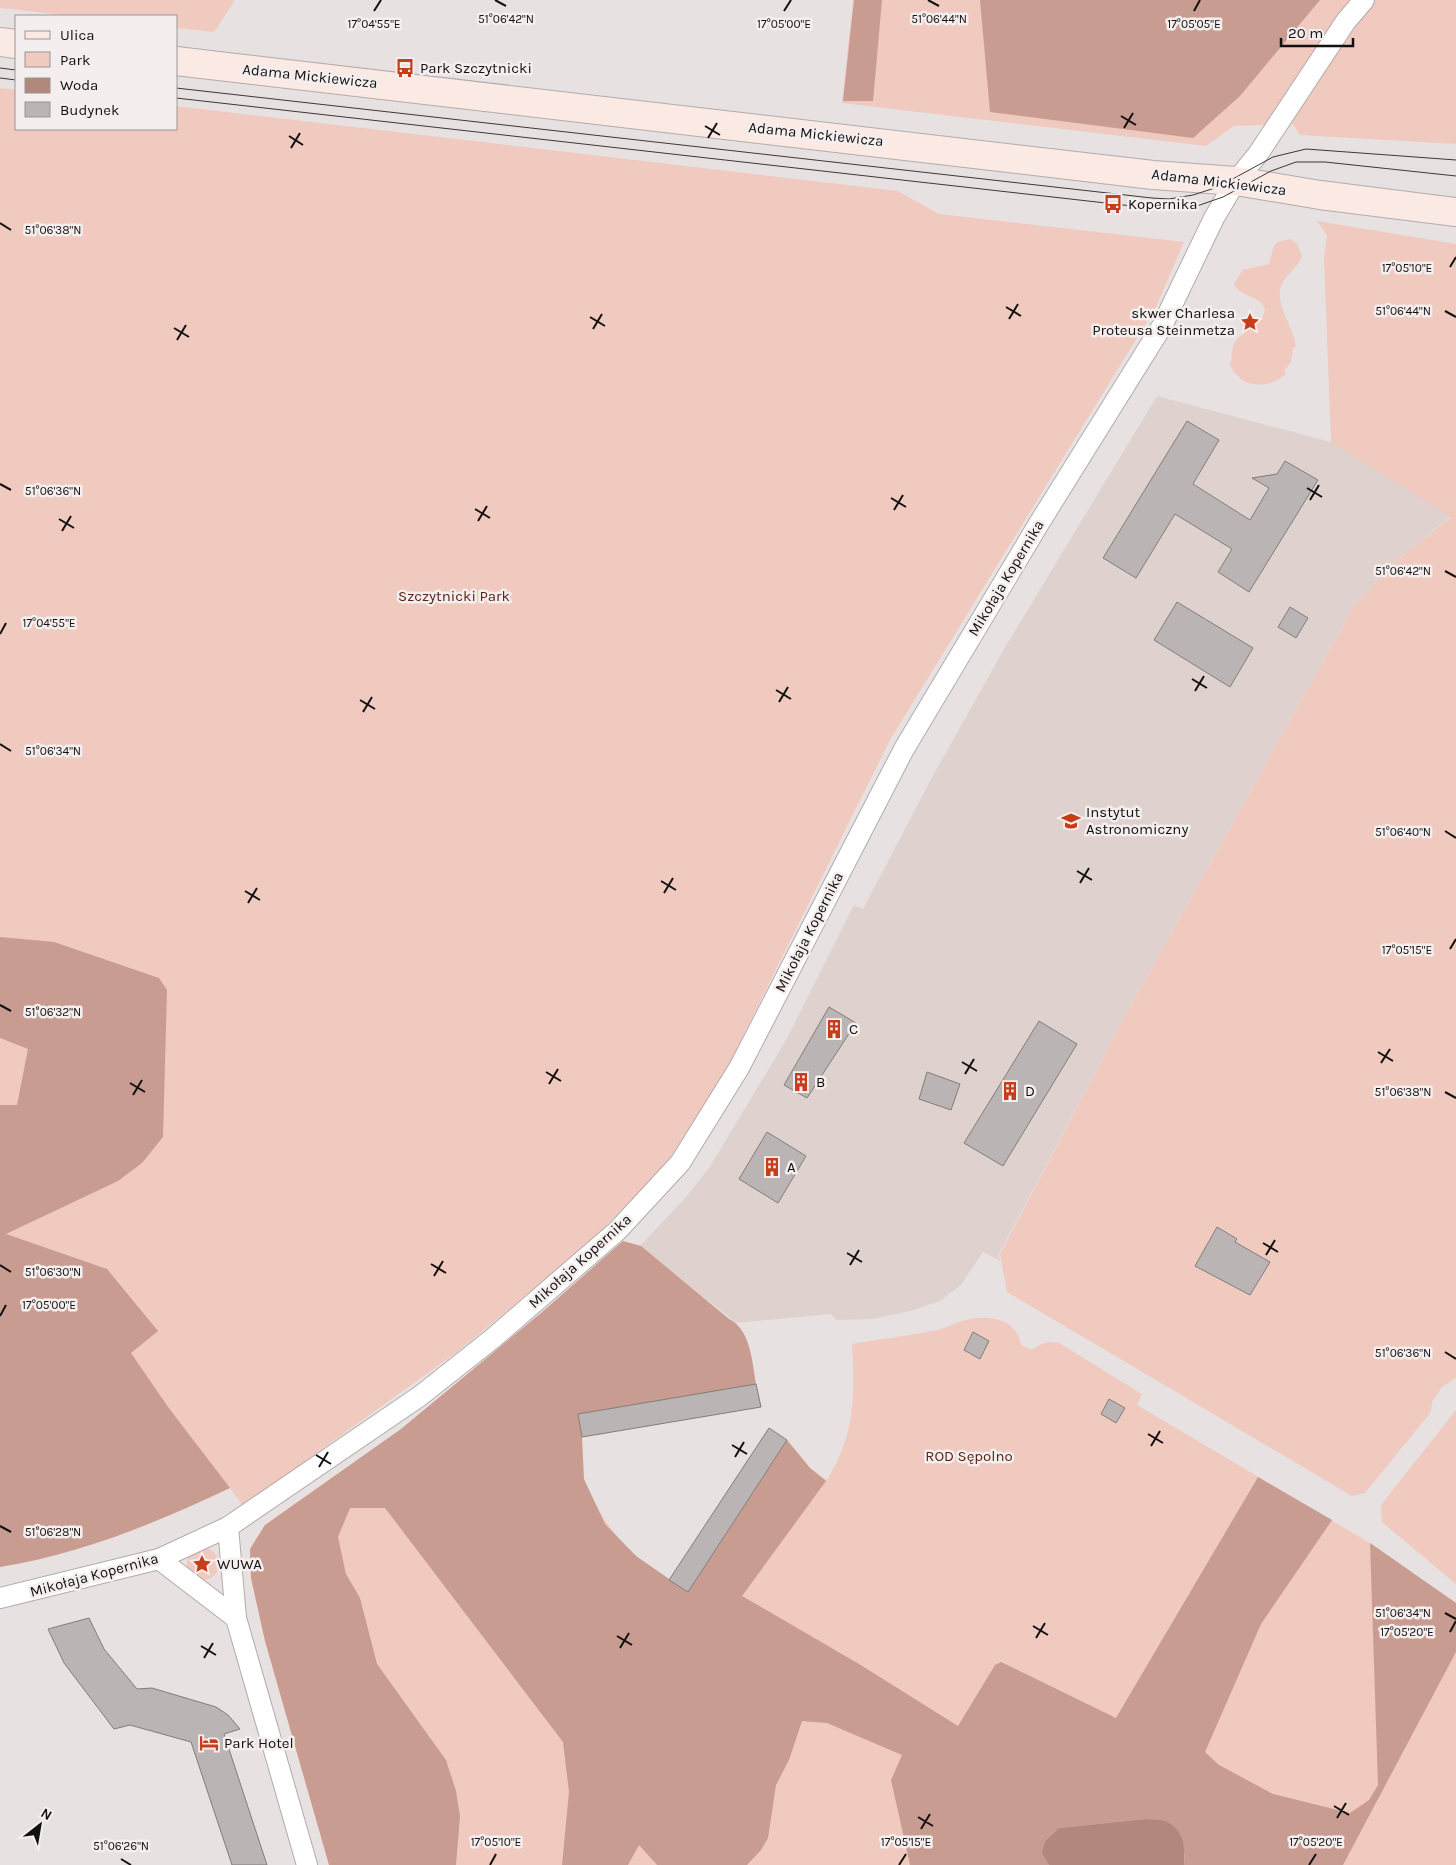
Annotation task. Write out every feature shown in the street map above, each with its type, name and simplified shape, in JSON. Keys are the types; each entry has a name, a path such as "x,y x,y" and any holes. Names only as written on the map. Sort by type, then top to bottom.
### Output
{"main road":[{"path":"0,42 15,44"},
{"name":"Adama Mickiewicza","path":"178,61 1154,175 1236,181 1320,195 1456,212"}],"street":[{"name":"Mikołaja Kopernika","path":"0,1598 159,1559 228,1526 420,1396 477,1350 616,1231 680,1163 739,1068 904,749 1057,495 1162,326 1214,218 1236,181 1258,154 1346,21 1364,0"},
{"path":"228,1526 236,1618 307,1865"},
{"path":"159,1559 236,1618"}],"shaded area":[{"path":"854,0 882,0 873,101 843,101"},
{"path":"980,0 1320,0 1240,96 1193,138 990,112"},
{"name":"Instytut Astronomiczny","path":"1157,396 1331,442 1451,516 1391,565 1353,608 1124,1018 999,1254 1000,1261 983,1252 961,1285 940,1301 914,1310 873,1319 836,1320 831,1314 736,1323 640,1246 686,1197 709,1168 785,1042 854,905 863,909 930,781 1004,649"},
{"path":"0,937 54,942 159,978 167,990 163,1137 142,1163 118,1181 6,1234 107,1269 158,1331 131,1353 168,1407 230,1488 146,1525 89,1546 0,1567 0,1105 17,1105 28,1049 0,1038"},
{"path":"623,1241 641,1246 736,1324 742,1331 749,1347 756,1384 578,1415 582,1437 584,1479 605,1524 636,1556 688,1592 787,1440 810,1468 826,1481 742,1596 859,1664 958,1726 995,1665 1001,1662 1116,1718 1258,1477 1332,1520 1261,1624 1205,1752 1219,1765 1273,1794 1350,1813 1369,1800 1378,1785 1370,1543 1456,1603 1456,1652 1343,1865 1184,1865 1185,1854 1145,1819 1059,1828 1045,1841 1043,1853 1049,1865 910,1865 891,1780 902,1755 827,1723 802,1721 789,1760 776,1785 768,1838 761,1850 747,1865 657,1865 639,1845 628,1865 562,1865 569,1792 563,1742 385,1508 350,1508 338,1537 346,1574 360,1598 377,1664 446,1760 456,1791 460,1816 456,1865 329,1865 265,1641 251,1578 250,1549 265,1525 401,1429 541,1313"}],"green space":[{"path":"0,0 235,0 214,32 178,28 178,15 65,15 0,8"},
{"path":"853,0 1456,0 1456,144 1300,135 1293,124 1234,126 1206,146 842,103"},
{"name":"Szczytnicki Park","path":"0,88 15,90 15,130 178,130 178,106 898,191 939,214 1184,242 1156,307 891,738 721,1080 667,1163 586,1246 457,1352 243,1506 230,1488 146,1525 89,1546 0,1567"},
{"path":"1317,221 1456,244 1456,1378 1442,1387 1432,1402 1431,1412 1365,1493 1352,1496 1007,1292 1000,1254 1124,1018 1353,608 1391,565 1451,517 1331,442 1324,258 1327,235"},
{"path":"1290,239 1297,244 1302,256 1282,284 1280,299 1296,347 1293,348 1291,362 1284,371 1286,374 1270,383 1262,385 1253,384 1239,377 1233,371 1229,362 1232,361 1232,351 1239,337 1257,324 1265,310 1260,302 1241,291 1234,283 1243,270 1269,264 1274,245"},
{"name":"ROD Sępolno","path":"623,1241 641,1246 736,1324 742,1331 749,1347 756,1384 578,1415 583,1472 586,1484 602,1515 622,1542 659,1574 688,1592 787,1440 810,1468 827,1480 843,1447 851,1415 853,1398 852,1344 937,1330 975,1318 1001,1320 1014,1329 1021,1345 1032,1350 1044,1343 1059,1343 1142,1394 1137,1405 1370,1543 1456,1603 1456,1865 329,1865 265,1641 251,1578 250,1549 265,1525 401,1429 541,1313"},
{"path":"1456,1410 1456,1584 1382,1522 1381,1505"},
{"path":"203,1548 214,1553 219,1564 214,1575 203,1580 192,1575 187,1564 192,1553"}],"water":[{"path":"1145,1819 1165,1821 1176,1828 1184,1845 1184,1865 1049,1865 1042,1853 1045,1841 1059,1828"}],"building":[{"path":"1187,421 1219,440 1193,484 1250,520 1269,488 1252,478 1277,474 1285,461 1318,480 1249,592 1218,572 1232,549 1175,514 1136,578 1103,558"},
{"path":"1177,602 1253,648 1230,687 1154,640"},
{"path":"1290,607 1308,618 1296,638 1278,627"},
{"path":"829,1007 856,1023 807,1098 784,1085"},
{"name":"D","path":"1039,1021 1077,1044 1003,1166 964,1143"},
{"path":"927,1072 960,1084 951,1110 919,1099"},
{"name":"A","path":"767,1132 806,1156 778,1203 739,1179"},
{"path":"1217,1227 1237,1239 1235,1242 1270,1262 1250,1295 1195,1266"},
{"path":"973,1332 989,1341 980,1359 964,1350"},
{"path":"756,1384 761,1407 582,1437 578,1414"},
{"path":"1109,1399 1125,1408 1116,1423 1101,1414"},
{"path":"769,1428 787,1440 688,1592 669,1580"},
{"name":"Park Hotel","path":"89,1618 104,1649 137,1689 152,1688 216,1707 228,1715 240,1729 224,1734 267,1865 232,1865 191,1742 130,1725 114,1729 64,1663 48,1629"}],"tram line":[{"path":"0,68 15,70"},
{"path":"0,78 15,80"},
{"path":"178,88 1169,199 1193,195 1218,187 1273,157 1306,149 1456,160"},
{"path":"178,98 1150,208 1197,206 1223,197 1271,171 1296,162 1325,162 1456,176"}],"place":[{"name":"Park Szczytnicki","path":"405,68"},
{"name":"Kopernika","path":"1113,204"},
{"name":"skwer Charlesa Proteusa Steinmetza","path":"1250,322"},
{"name":"Instytut Astronomiczny","path":"1071,821"},
{"name":"C","path":"834,1029"},
{"name":"B","path":"801,1082"},
{"name":"D","path":"1010,1091"},
{"name":"A","path":"772,1167"},
{"name":"WUWA","path":"202,1564"},
{"name":"Park Hotel","path":"209,1743"}]}
